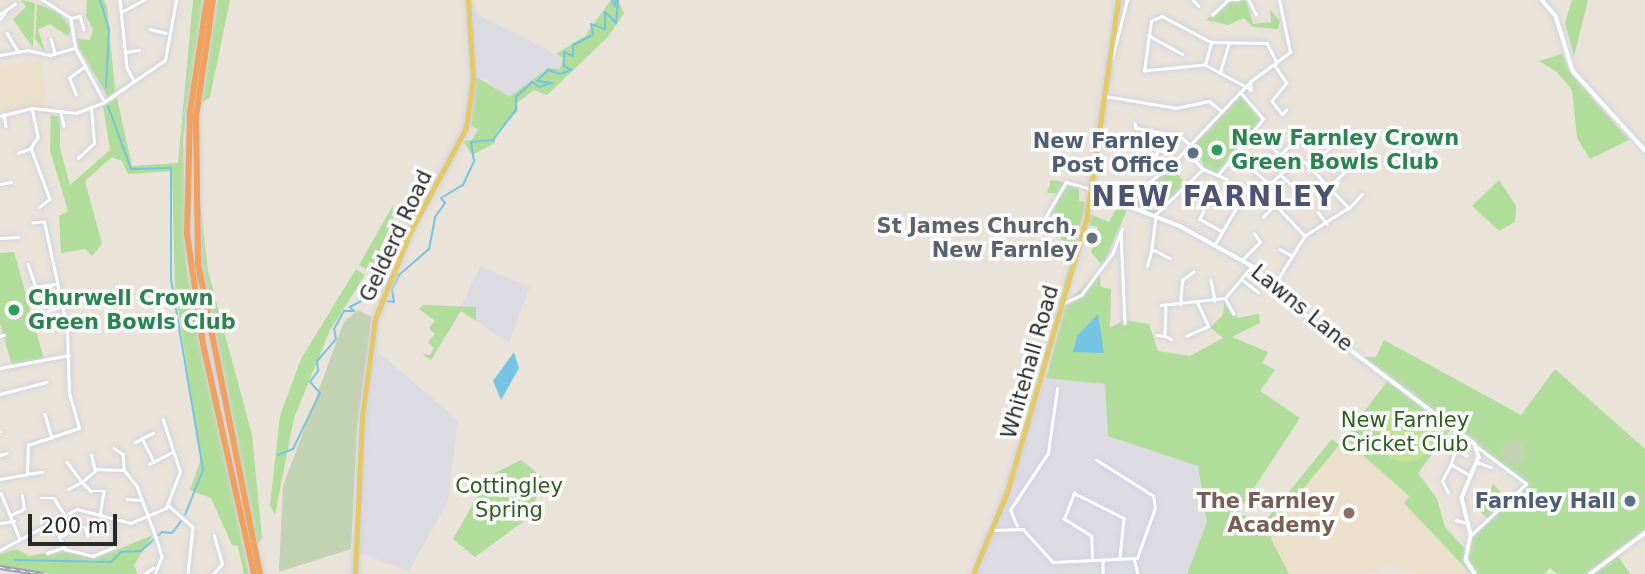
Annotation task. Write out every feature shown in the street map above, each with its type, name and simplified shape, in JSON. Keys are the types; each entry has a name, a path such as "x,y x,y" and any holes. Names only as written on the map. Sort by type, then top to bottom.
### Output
{"highway":[{"path":"207,0 190,174 194,298 251,548 260,574"},
{"path":"191,160 213,0"},
{"path":"251,548 254,574"}],"main road":[{"name":"Gelderd Road","path":"355,574 362,418 375,319 410,232 466,128 472,78 468,0"},
{"name":"Whitehall Road","path":"973,574 992,530 1063,303 1090,190 1118,0"}],"street":[{"path":"43,0 70,18 75,48 104,102"},
{"path":"120,0 126,52 134,80"},
{"path":"123,11 144,0"},
{"path":"168,65 165,60 166,33 176,0"},
{"name":"Whitehall Road","path":"1106,70 1127,0"},
{"path":"1212,15 1227,0 1239,0"},
{"path":"1249,0 1256,15"},
{"path":"1129,205 1136,192 1191,145 1251,81 1290,52 1292,42 1279,0"},
{"path":"1542,0 1556,16 1573,71 1645,150"},
{"path":"0,17 15,4"},
{"path":"76,8 76,14 84,29"},
{"path":"0,17 5,12"},
{"path":"70,18 76,14"},
{"path":"1115,16 1122,18"},
{"path":"1247,86 1205,65 1141,68 1155,16 1162,16 1211,42 1267,43 1287,83 1272,101 1282,114 1286,110"},
{"path":"150,29 166,33"},
{"path":"8,33 18,51"},
{"path":"1148,35 1182,54"},
{"path":"51,39 55,53"},
{"path":"1205,65 1211,42"},
{"path":"1220,72 1228,43"},
{"path":"0,55 18,51 55,53 75,48"},
{"path":"126,52 139,50"},
{"path":"6,126 2,115 32,108 61,113 91,108 165,60"},
{"path":"65,81 85,66"},
{"path":"69,78 76,95"},
{"path":"1218,175 1263,119 1240,93"},
{"path":"1102,96 1175,108 1209,101 1222,111"},
{"path":"18,153 31,148 38,137 32,108"},
{"path":"78,158 94,143 91,108"},
{"path":"61,113 64,126"},
{"path":"1135,123 1136,128 1168,134 1191,145"},
{"path":"1280,155 1302,133"},
{"path":"1152,163 1162,151 1168,134"},
{"path":"1268,142 1290,165"},
{"path":"1146,146 1162,151"},
{"path":"31,148 50,199 40,207"},
{"path":"1310,167 1329,148"},
{"path":"1185,150 1203,169 1227,179"},
{"path":"1215,244 1245,193 1282,175 1290,165 1300,160 1349,208"},
{"path":"1247,163 1268,183"},
{"path":"1329,187 1351,166"},
{"path":"1147,266 1153,249 1155,216 1203,169"},
{"path":"1282,175 1297,190"},
{"path":"0,184 11,182"},
{"path":"1043,221 1066,182 1090,190"},
{"path":"1117,188 1129,185 1136,192"},
{"name":"Lawns Lane","path":"1090,190 1215,244 1252,266 1276,283 1311,320 1526,484 1478,535 1471,535"},
{"path":"1276,283 1305,236 1349,208 1362,194"},
{"path":"1263,217 1275,204 1305,236"},
{"path":"1204,211 1200,219 1222,231"},
{"path":"1318,212 1327,223"},
{"path":"27,474 29,445 79,428 69,394 69,355 62,306 42,235 44,222 33,223"},
{"path":"1063,303 1081,295 1122,231 1125,323"},
{"path":"1242,260 1263,242 1254,234"},
{"path":"0,238 19,237"},
{"path":"1153,249 1170,258"},
{"path":"1280,249 1292,256"},
{"path":"29,264 36,287 56,284"},
{"path":"1161,305 1215,302 1225,298 1244,281 1252,266"},
{"path":"1180,305 1182,280 1190,270"},
{"path":"1211,280 1215,302"},
{"path":"1244,281 1256,292"},
{"path":"1225,298 1234,314"},
{"path":"1186,336 1208,326 1197,302"},
{"path":"48,311 62,306"},
{"path":"1165,336 1166,306"},
{"path":"1157,335 1171,339"},
{"path":"0,368 69,355"},
{"path":"0,394 46,382"},
{"path":"1057,389 1048,453 1010,510 1017,526 1053,562 1134,558 1142,551 1155,508 1153,496 1096,460"},
{"path":"45,414 52,438"},
{"path":"0,550 11,549 20,539 77,509 115,523 145,517 169,506 180,472 172,453 173,443 163,420"},
{"path":"135,442 153,433"},
{"path":"142,439 154,462"},
{"path":"1452,444 1466,455"},
{"path":"114,447 123,454 124,470 137,486 139,500 162,557 144,574"},
{"path":"1475,574 1465,553 1471,535 1462,498 1469,475 1477,462 1478,448"},
{"path":"1448,493 1442,481 1456,449"},
{"path":"0,455 8,453"},
{"path":"149,464 172,453"},
{"path":"91,455 94,469"},
{"path":"1477,462 1488,470"},
{"path":"66,463 91,491 106,493 100,516"},
{"path":"1451,464 1469,475"},
{"path":"68,489 82,482 94,469 124,470"},
{"path":"0,479 42,471"},
{"path":"1,493 20,539"},
{"path":"1059,526 1065,523 1074,493 1121,515 1120,559"},
{"path":"12,515 24,509 22,496"},
{"path":"41,498 54,498 64,514"},
{"path":"127,499 139,500"},
{"path":"169,506 193,527 188,574"},
{"path":"1456,520 1467,523"},
{"path":"0,523 14,521"},
{"path":"51,522 62,536 64,547 78,555 108,553 114,547 115,523"},
{"path":"1065,523 1091,536 1092,560"},
{"path":"992,530 1006,533 1017,526"},
{"path":"62,536 76,527 85,527 88,536"},
{"path":"1590,574 1645,533"},
{"path":"214,536 222,560 215,574"},
{"path":"47,554 64,547"},
{"path":"1134,558 1138,574"},
{"path":"1103,560 1103,574"},
{"path":"153,568 155,574"}],"shaded area":[{"path":"473,12 564,58 560,69 548,68 509,97 493,89 488,80 475,76"},
{"path":"42,60 48,106 0,111 0,67"},
{"path":"480,267 530,286 509,343 476,321 476,307 461,306"},
{"path":"378,352 458,420 448,501 409,571 358,552 368,394 373,355"},
{"path":"1046,378 1105,384 1108,436 1198,465 1207,522 1187,574 977,574"},
{"name":"The Farnley Academy","path":"1344,438 1409,497 1404,503 1471,574 1419,574 1388,565 1366,574 1289,574 1271,539 1275,523"}],"green space":[{"path":"21,0 35,3 33,48 13,19 26,7"},
{"path":"87,0 104,0 107,8 115,90 130,80 108,97 78,46 77,39 90,40 93,29 86,16"},
{"path":"193,0 203,0 183,139 186,264 249,574 244,574 238,546 232,545 211,498 190,490 201,459 175,289 172,171 128,174 122,161 112,157 85,181 102,244 92,256 85,249 61,253 59,216 68,211 50,150 51,115 60,117 60,148 70,185 110,150 103,106 117,98 132,166 178,163"},
{"path":"217,0 230,0 210,97 201,103"},
{"path":"611,0 618,0 624,13 608,37 547,95 534,90 517,103 518,111 497,132 495,143 472,155 463,141 472,140 478,129 471,126 475,76 509,97 548,68 560,69 563,58 556,54 585,36"},
{"path":"1246,0 1253,24 1271,22 1270,10 1280,21 1278,29 1253,27 1244,18 1228,25 1206,20 1227,3"},
{"path":"1572,0 1588,0 1574,56 1565,23"},
{"path":"37,4 60,13 71,28 68,36 50,24 38,29 45,52 35,39"},
{"path":"1562,54 1572,75 1629,140 1590,159 1577,138 1572,90 1557,72 1539,61"},
{"path":"1240,93 1263,119 1218,175 1203,169 1202,160 1195,160 1202,152 1193,142"},
{"path":"1170,166 1186,184 1154,216 1129,205 1136,192"},
{"path":"196,168 208,271 252,435 262,538 257,544 201,273"},
{"path":"1051,180 1079,185 1079,201 1086,202 1062,302 1049,312 1060,300 1073,250 1057,235 1058,214 1047,215 1057,193 1047,193"},
{"path":"1499,180 1516,206 1515,222 1499,231 1472,206"},
{"path":"1120,201 1129,205 1103,266 1091,252 1098,227 1085,224 1087,213 1109,222"},
{"path":"393,205 393,220 370,272 359,265"},
{"path":"14,252 44,359 12,366 0,323 0,253"},
{"path":"356,269 365,275 330,330 294,418 275,515 270,505 280,416 301,359"},
{"path":"1099,272 1101,287 1111,289 1110,328 1123,320 1149,324 1158,351 1190,356 1223,338 1210,327 1223,315 1225,298 1238,318 1259,314 1260,323 1232,337 1268,352 1262,363 1275,370 1260,391 1300,418 1237,514 1265,521 1332,439 1339,445 1275,523 1271,539 1289,574 1187,574 1207,522 1198,466 1108,436 1105,384 1046,378 1066,303"},
{"path":"423,305 476,307 476,321 461,311 431,360 422,354 430,355 434,348 428,342 435,334 429,328 435,321 419,309"},
{"path":"358,310 372,317 357,428 351,549 279,572 283,486 344,322"},
{"name":"New Farnley Cricket Club","path":"1384,340 1521,415 1555,369 1645,449 1645,530 1615,552 1630,574 1557,574 1550,568 1544,574 1471,574 1404,503 1409,496 1344,438 1389,379 1362,357 1376,357","holes":["1452,428 1526,484 1510,501 1493,484 1480,511 1491,522 1471,535 1465,549 1445,527 1437,499 1418,473"]},
{"name":"New Farnley Cricket Club","path":"1406,408 1425,416 1433,435 1425,454 1406,462 1387,454 1379,435 1387,416"},
{"path":"1513,440 1524,447 1525,452 1518,463 1513,464 1502,457 1501,452 1508,441"},
{"name":"Cottingley Spring","path":"521,460 542,477 531,516 475,557 453,539 489,476"},
{"path":"153,535 134,565 138,574 50,574 0,566 0,554 17,549 29,556 63,550 99,557"}],"water":[{"path":"1098,314 1104,353 1073,352 1077,336"},
{"path":"514,352 519,368 501,400 493,381"}],"waterway":[{"path":"100,0 109,30 106,87"},
{"path":"612,0 615,6 616,0"},
{"path":"386,301 394,302 392,289 399,275 429,249 435,217 445,203 441,198 463,185 474,161 471,142 493,140 516,110 516,97 532,82 539,87 552,83 537,81 548,70 560,74 571,70 564,66 564,52 573,56 573,45 593,35 591,24 605,29 605,12 616,23 618,0"},
{"path":"108,106 131,169 171,168 171,279 203,470 185,515"},
{"path":"278,455 293,449 320,393 310,382 318,371 317,361 336,339 334,329 344,311 354,311 350,307 369,297 378,299"},
{"path":"15,560 111,562 121,552 141,551 162,532 172,533 182,520"}],"railway":[{"path":"0,567 43,574"}],"place":[{"name":"New Farnley Crown Green Bowls Club","path":"1217,150"},
{"name":"New Farnley Post Office","path":"1193,153"},
{"name":"St James Church, New Farnley","path":"1092,238"},
{"name":"Churwell Crown Green Bowls Club","path":"14,310"},
{"name":"Farnley Hall","path":"1630,501"},
{"name":"The Farnley Academy","path":"1349,513"}],"district":[{"name":"NEW FARNLEY","path":"1214,197"}]}
